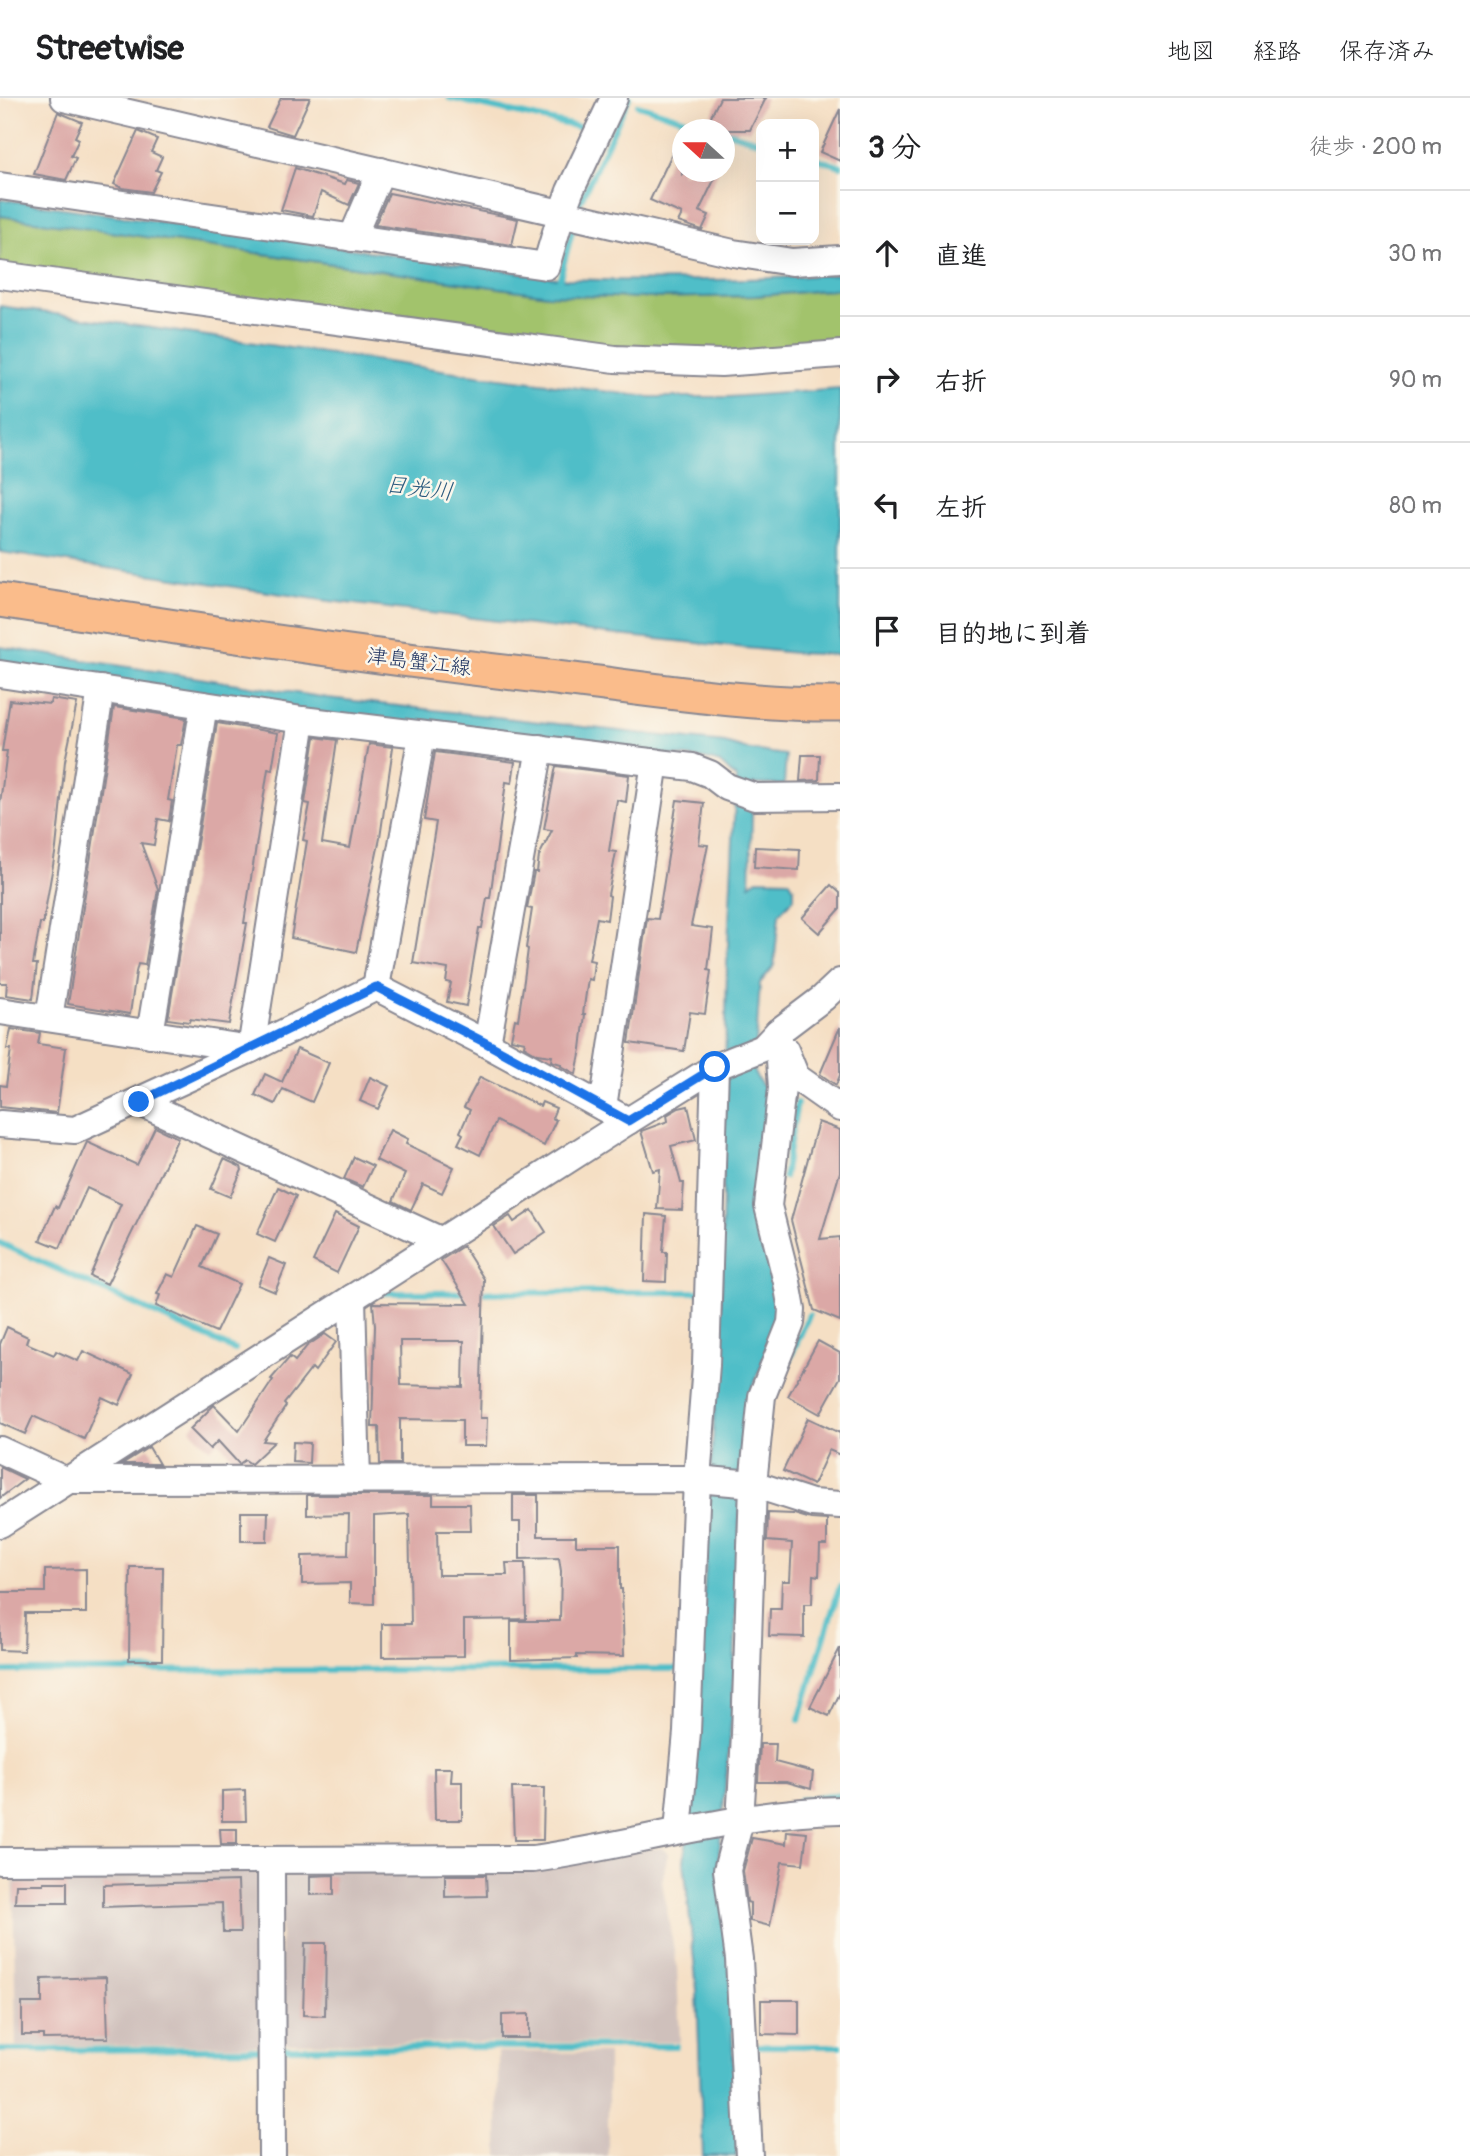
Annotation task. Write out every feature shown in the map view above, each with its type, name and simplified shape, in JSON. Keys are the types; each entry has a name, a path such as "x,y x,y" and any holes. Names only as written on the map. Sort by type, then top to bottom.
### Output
{"main road":[{"name":"津島蟹江線","path":"0,600 414,662 713,697 801,704 840,704"}],"street":[{"path":"64,98 121,104 381,171 733,253 792,262 840,259"},
{"path":"0,186 547,266 570,214 614,98"},
{"path":"352,238 381,171"},
{"path":"0,275 615,359 721,363 840,354"},
{"path":"0,677 302,720 692,766 710,774 727,788 755,797 840,796"},
{"path":"49,1018 101,690"},
{"path":"150,1034 204,705"},
{"path":"251,1049 302,720"},
{"path":"376,987 422,735"},
{"path":"488,1044 540,748"},
{"path":"603,1107 655,762"},
{"path":"0,1124 75,1130 251,1049 376,987"},
{"path":"376,987 488,1044 628,1121"},
{"path":"0,1524 440,1240 718,1066 770,1040 834,996"},
{"path":"0,1014 49,1018 251,1049"},
{"path":"770,1040 796,1077 840,1108"},
{"path":"749,2156 739,1959 727,1870 736,1822 745,1735 752,1484 762,1396 790,1323 792,1310 788,1282 768,1206 782,1088 770,1040"},
{"path":"680,1831 687,1732 697,1479 706,1365 718,1066"},
{"path":"139,1102 440,1240"},
{"path":"352,1298 357,1480"},
{"path":"0,1450 65,1480 697,1479 752,1484 812,1503 840,1505"},
{"path":"0,1861 533,1859 592,1851 680,1831 736,1822 807,1811 840,1810"},
{"path":"271,1861 272,2156"}],"shaded area":[{"path":"662,1848 668,1853 662,1882 677,1967 680,2042 280,2043 281,1878 288,1868"},
{"path":"261,1869 262,2045 16,2046 13,1872"},
{"path":"498,2052 608,2053 608,2156 498,2156"}],"green space":[{"path":"0,216 548,295 643,298 755,296 840,289 840,349 679,357 0,270"}],"water":[{"path":"0,199 564,279 702,280 840,274 840,289 755,296 643,298 548,295 0,216"},
{"name":"日光川","path":"0,306 469,374 649,397 729,397 840,389 840,655 607,634 329,601 0,552"},
{"path":"0,647 328,698 725,743 786,755 784,785 753,784 750,884 757,879 789,880 794,888 794,898 779,914 774,966 760,983 754,1073 770,1097 780,1296 778,1324 752,1389 742,1456 733,1702 718,1866 729,1951 737,2156 703,2156 697,1990 684,1861 693,1792 721,1295 727,965 736,778 720,763 706,759 327,717 0,666"}],"building":[{"path":"281,98 310,98 293,135 267,127"},
{"path":"720,98 766,98 750,130 735,130 735,119 710,119"},
{"path":"840,109 840,161 820,152"},
{"path":"58,112 82,122 75,137 79,139 71,156 76,158 66,180 34,174"},
{"path":"138,131 157,139 151,152 162,157 156,170 161,172 151,192 122,188 114,184"},
{"path":"672,154 672,182 713,182 699,211 709,215 702,230 678,222 682,214 650,200"},
{"path":"295,168 345,184 347,180 359,183 349,205 321,192 313,216 281,210"},
{"path":"389,193 518,219 512,245 375,225"},
{"path":"51,699 77,703 65,761 56,848 33,964 37,964 33,999 6,995 7,983 0,983 0,803 7,751 2,751 10,700 50,704"},
{"path":"114,707 186,718 181,745 177,745 168,800 172,801 169,821 158,819 154,845 141,843 158,889 145,965 138,964 130,1014 68,1004"},
{"path":"217,723 278,733 272,770 268,769 244,923 247,923 229,1024 168,1019"},
{"path":"315,737 337,740 322,843 350,848 369,744 393,747 380,838 356,952 291,938 307,841 303,840 310,804 305,803"},
{"path":"435,752 515,762 512,783 506,782 490,898 487,898 482,928 479,928 466,1006 447,1002 451,983 446,982 448,969 413,963 436,822 424,820"},
{"path":"802,755 820,755 819,780 800,781"},
{"path":"556,766 629,775 626,802 617,800 609,851 616,852 608,895 607,920 597,918 589,960 594,961 592,980 588,979 576,1074 551,1061 552,1056 537,1054 524,1046 525,1042 511,1039 515,1019 518,1020 524,980 532,909 527,908 534,872 537,872 539,856 552,830 544,829"},
{"path":"677,800 704,803 699,844 708,845 691,926 713,929 705,1014 690,1012 684,1051 629,1043 647,918 658,919"},
{"path":"755,847 800,849 799,870 754,867"},
{"path":"831,885 840,893 840,909 819,933 802,918"},
{"path":"840,1027 840,1075 836,1085 820,1074"},
{"path":"11,1029 40,1033 38,1044 66,1048 57,1113 0,1107 0,1085 6,1086 11,1049 7,1049"},
{"path":"297,1049 329,1063 312,1102 283,1089 275,1104 255,1095 265,1074 282,1082"},
{"path":"370,1077 389,1086 378,1109 360,1101"},
{"path":"480,1077 540,1106 542,1102 556,1108 552,1118 556,1120 544,1146 496,1121 480,1155 458,1144 463,1134 460,1132 470,1110 464,1107"},
{"path":"688,1106 696,1140 671,1146 681,1183 684,1183 682,1210 657,1209 660,1169 653,1171 641,1131 668,1121 667,1115"},
{"path":"818,1122 840,1130 840,1172 820,1239 840,1237 840,1321 814,1310 791,1220"},
{"path":"155,1127 178,1138 107,1284 90,1276 121,1204 87,1188 60,1248 40,1240 55,1206 58,1208 87,1142 137,1165"},
{"path":"390,1130 408,1139 406,1144 454,1167 442,1193 423,1184 411,1210 393,1201 405,1174 376,1160"},
{"path":"354,1157 373,1166 363,1187 344,1179"},
{"path":"224,1159 242,1170 230,1197 211,1189"},
{"path":"278,1187 296,1196 275,1242 257,1234"},
{"path":"532,1210 546,1232 513,1254 494,1226 510,1216 514,1222"},
{"path":"335,1214 359,1226 337,1273 313,1261"},
{"path":"646,1214 666,1216 663,1252 667,1252 666,1282 644,1281"},
{"path":"197,1226 217,1234 202,1267 239,1284 216,1332 156,1306 160,1295 157,1294 167,1274 174,1277"},
{"path":"463,1246 484,1279 480,1418 487,1418 486,1446 462,1446 462,1420 400,1419 400,1464 380,1464 379,1427 372,1427 375,1326 373,1303 469,1304 441,1260","holes":["400,1341 464,1341 463,1387 401,1385"]},
{"path":"269,1258 286,1265 275,1292 258,1285"},
{"path":"7,1327 28,1337 26,1343 54,1355 56,1351 78,1361 83,1351 133,1374 119,1405 102,1397 84,1439 33,1416 25,1434 0,1423 0,1344"},
{"path":"325,1334 336,1342 315,1371 312,1368 284,1404 286,1406 263,1441 274,1442 251,1464 245,1460 239,1464 218,1441 210,1449 190,1429 214,1405 239,1431 273,1380 271,1379 290,1357 295,1361 307,1346"},
{"path":"818,1341 840,1353 840,1378 820,1414 788,1396"},
{"path":"808,1418 840,1433 840,1455 829,1450 813,1485 783,1471"},
{"path":"293,1442 310,1443 309,1463 292,1462"},
{"path":"149,1447 159,1464 122,1464"},
{"path":"0,1467 25,1479 0,1498"},
{"path":"307,1495 433,1495 433,1504 470,1504 471,1531 437,1531 438,1575 507,1575 506,1563 525,1563 526,1619 464,1620 464,1656 382,1657 382,1624 411,1624 409,1514 374,1516 374,1604 350,1603 350,1583 302,1584 302,1556 348,1555 349,1514 307,1515"},
{"path":"513,1495 538,1495 538,1536 576,1536 576,1545 620,1545 624,1656 577,1655 577,1658 511,1660 511,1621 560,1621 561,1571 559,1558 520,1559 520,1522 513,1522"},
{"path":"241,1512 268,1512 267,1541 241,1541"},
{"path":"768,1513 827,1520 827,1545 820,1545 819,1576 813,1575 812,1604 804,1604 804,1637 769,1636 770,1609 781,1609 782,1581 790,1581 792,1543 767,1541"},
{"path":"130,1567 163,1567 162,1660 129,1660"},
{"path":"86,1569 86,1613 25,1613 24,1651 0,1650 0,1592 45,1592 45,1570"},
{"path":"840,1648 840,1693 829,1716 810,1707"},
{"path":"760,1744 776,1744 775,1762 813,1772 811,1789 787,1782 758,1782"},
{"path":"434,1768 452,1768 451,1782 462,1782 462,1820 435,1820"},
{"path":"512,1788 544,1788 543,1840 514,1840"},
{"path":"245,1790 246,1821 222,1821 222,1791"},
{"path":"220,1829 237,1829 237,1844 221,1844"},
{"path":"787,1831 807,1833 803,1864 782,1862 770,1926 750,1921 750,1903 747,1902 743,1871 752,1838 786,1844"},
{"path":"334,1875 334,1894 310,1895 310,1876"},
{"path":"445,1875 486,1875 487,1896 445,1897"},
{"path":"238,1881 240,1932 223,1932 222,1903 103,1907 103,1885"},
{"path":"67,1882 67,1903 15,1903 16,1884"},
{"path":"305,1943 326,1943 325,2016 303,2015"},
{"path":"106,1977 108,2038 43,2039 43,2035 22,2035 22,2003 42,2003 42,1979"},
{"path":"761,2000 799,2000 799,2035 761,2034"},
{"path":"529,2014 529,2038 502,2038 502,2015"}],"waterway":[{"path":"449,98 588,129"},
{"path":"579,204 629,98"},
{"path":"638,105 684,119"},
{"path":"735,134 756,141"},
{"path":"819,160 840,166"},
{"path":"558,285 574,224"},
{"path":"784,1177 797,1103"},
{"path":"0,1243 235,1350"},
{"path":"384,1293 699,1292"},
{"path":"787,1365 809,1315"},
{"path":"799,1720 840,1586"},
{"path":"0,1671 679,1669"},
{"path":"799,1800 840,1795"},
{"path":"283,2048 676,2046"},
{"path":"755,2046 840,2046"},
{"path":"0,2050 260,2049"}],"route":[{"path":"139,1102 376,987 488,1044 628,1121 715,1067"}]}
